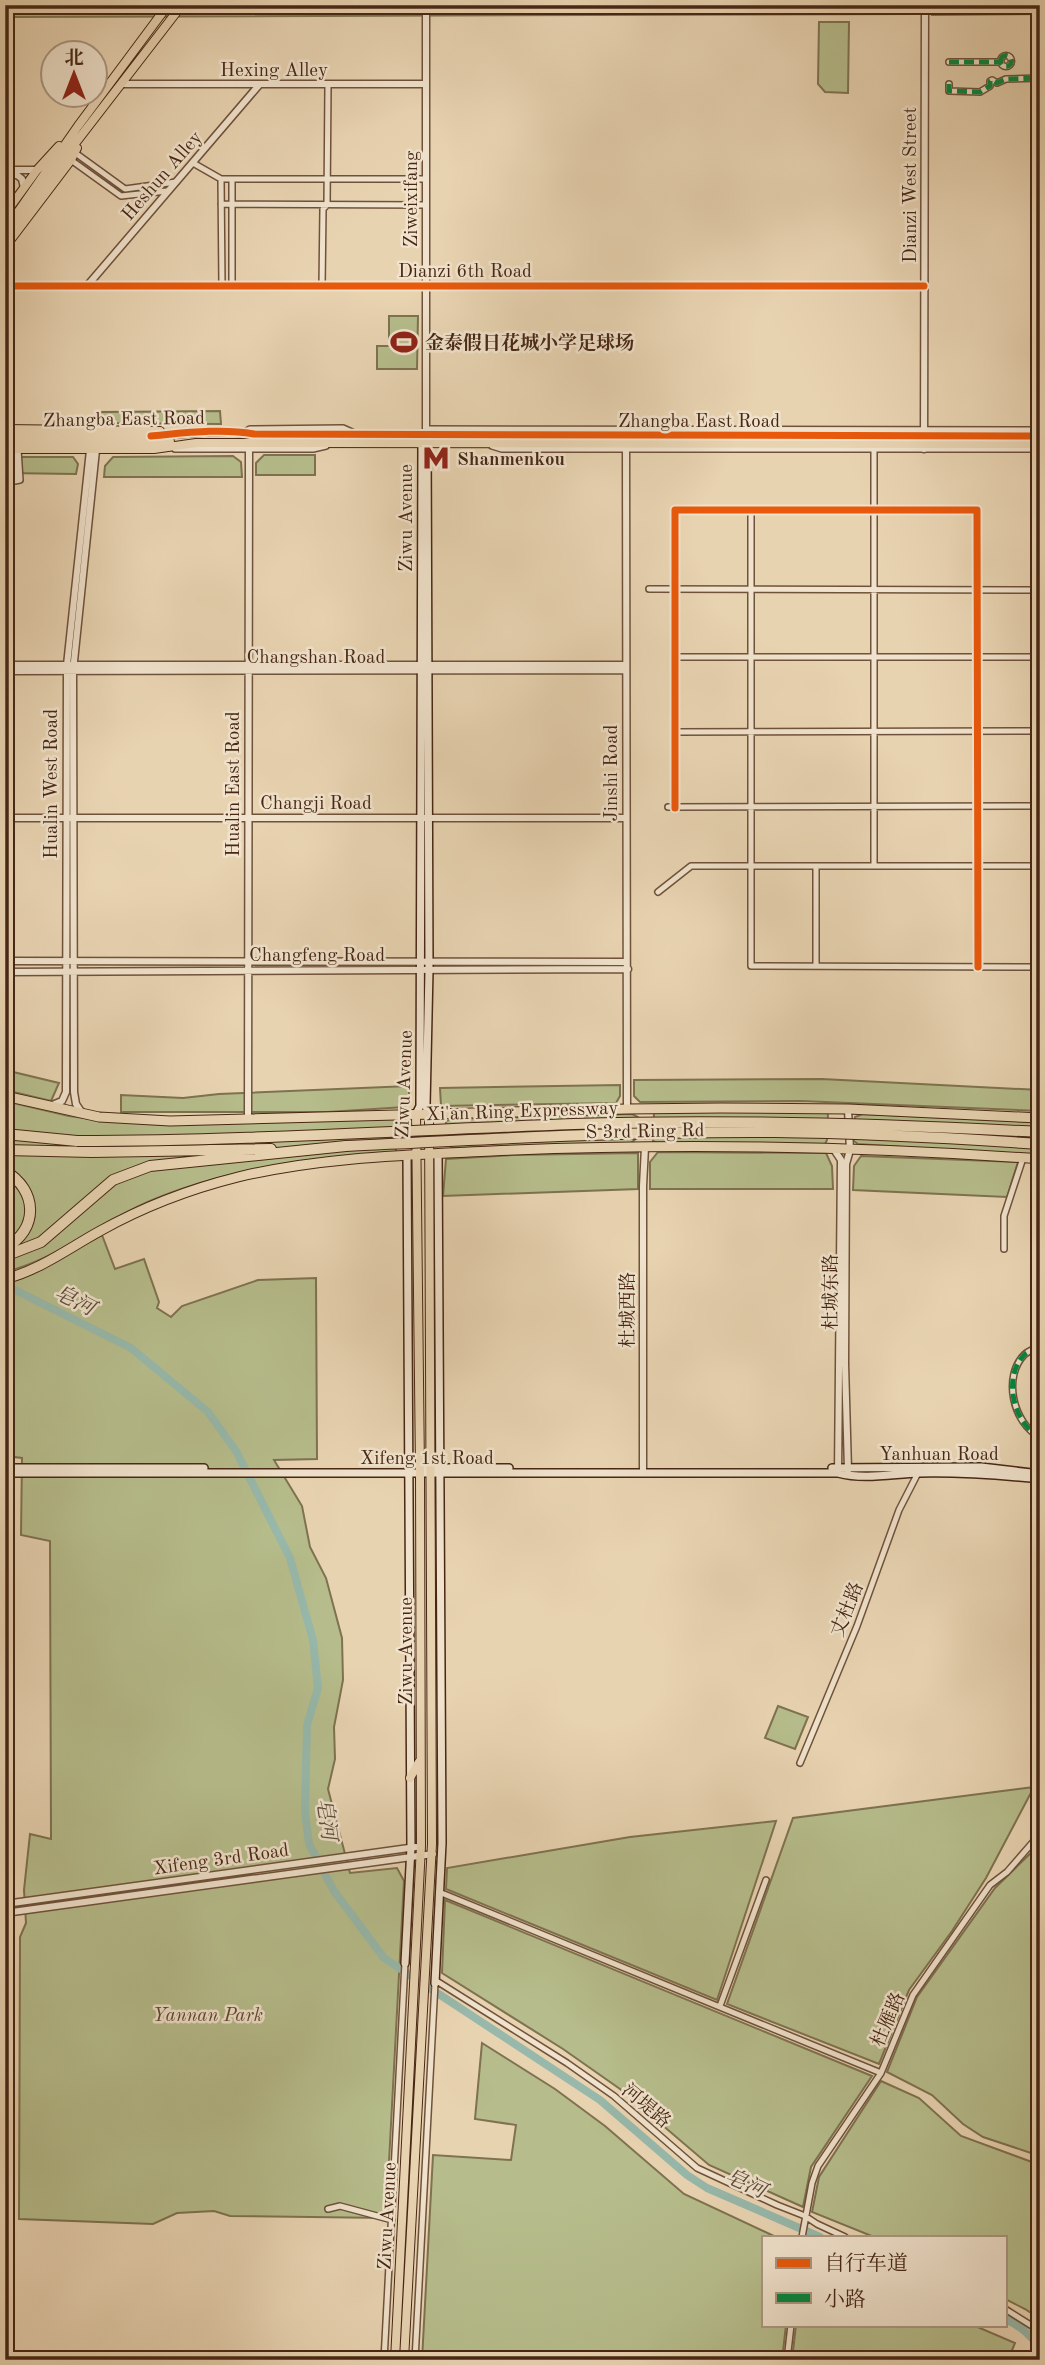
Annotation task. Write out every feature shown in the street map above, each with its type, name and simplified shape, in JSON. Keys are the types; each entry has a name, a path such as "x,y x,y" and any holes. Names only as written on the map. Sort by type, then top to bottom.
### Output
{"highway":[{"name":"S 3rd Ring Rd","path":"5,1096 84,1114 170,1121 627,1109 848,1109 1040,1118"},
{"name":"Xi'an Ring Expressway","path":"5,1136 77,1141 279,1138 576,1124 735,1122 915,1125 1040,1132"},
{"name":"Xi'an Ring Expressway","path":"5,1150 156,1152 775,1132 916,1136 1040,1144"},
{"path":"5,1256 41,1242 113,1180 150,1166 346,1146"},
{"name":"S 3rd Ring Rd","path":"7,1278 137,1212 205,1186 294,1166 434,1154 645,1147 833,1149 1040,1159"},
{"path":"5,1171 25,1188 30,1209 26,1228 13,1244 5,1248"}],"main road":[{"path":"5,239 168,5"},
{"path":"5,214 37,170 80,130 121,84 181,5"},
{"path":"5,247 73,156 80,130"},
{"path":"5,230 58,161"},
{"path":"5,429 192,433"},
{"name":"Zhangba East Road","path":"5,449 93,450 153,442 192,433 244,433 252,442"},
{"name":"Zhangba East Road","path":"252,442 358,434 626,443 874,446 924,439 1040,447"},
{"name":"Zhangba East Road","path":"5,436 153,442 337,444 425,438 485,444 1040,436"},
{"name":"Ziwu Avenue","path":"404,2360 432,1844 430,1471 434,1154 426,1106 425,438"},
{"name":"Zhangba East Road","path":"5,442 153,442"},
{"name":"Ziwu Avenue","path":"394,2360 421,1851 420,1471 411,1156 416,1114 420,1106 425,966"},
{"path":"434,1154 440,1471 442,1843 435,1982"},
{"path":"405,1963 411,1847 411,1156"},
{"path":"7,1278 8,2360"},
{"name":"Yanhuan Road","path":"838,1471 848,1473 981,1467 1040,1477"},
{"name":"Xifeng 1st Road","path":"7,1471 838,1471"},
{"path":"410,1778 421,1759 431,1759"}],"street":[{"name":"Ziweixifang","path":"425,438 426,5"},
{"name":"Dianzi West Street","path":"924,439 925,5"},
{"path":"949,62 1003,64 1006,79"},
{"path":"949,84 949,91 979,92 989,86 990,81 997,83 1006,79 1040,78"},
{"name":"Hexing Alley","path":"121,84 426,84"},
{"name":"Heshun Alley","path":"87,286 259,85"},
{"path":"322,286 323,209 327,205 328,85"},
{"path":"73,156 125,189 176,182"},
{"path":"73,156 121,197 169,191"},
{"path":"193,163 221,179 426,179"},
{"path":"5,173 37,170"},
{"path":"5,173 17,175 22,179 24,188"},
{"path":"221,179 222,286"},
{"path":"232,179 232,286"},
{"path":"221,204 426,205"},
{"name":"Dianzi 6th Road","path":"5,286 924,286"},
{"name":"Zhangba East Road","path":"244,433 250,429 342,428 358,434"},
{"name":"Zhangba East Road","path":"425,438 924,439 1040,430"},
{"name":"Zhangba East Road","path":"153,442 252,442"},
{"name":"Hualin East Road","path":"248,1119 247,817 252,442"},
{"name":"Jinshi Road","path":"626,443 627,1109"},
{"path":"874,446 874,866"},
{"path":"18,449 20,480 15,481 14,464 18,449"},
{"name":"Hualin West Road","path":"46,1106 59,1103 66,1092 70,668 93,450"},
{"path":"978,967 978,807 978,731 977,510 675,510 675,732 671,808 978,807 1040,806"},
{"path":"751,510 751,966 1040,967"},
{"path":"649,589 1040,590"},
{"path":"675,657 1040,657"},
{"name":"Changshan Road","path":"5,665 70,668 626,667"},
{"name":"Changshan Road","path":"5,671 70,668"},
{"path":"675,732 1040,732"},
{"name":"Changji Road","path":"5,818 626,818"},
{"path":"658,892 691,866 1040,866"},
{"path":"816,867 816,966"},
{"name":"Changfeng Road","path":"5,961 248,966 627,966"},
{"name":"Changfeng Road","path":"5,972 248,966"},
{"name":"Hualin West Road","path":"69,972 74,1096 78,1108 84,1114"},
{"name":"杜城东路","path":"848,1109 850,1150 846,1164 845,1364 848,1473"},
{"name":"杜城西路","path":"643,1471 642,1186 645,1147"},
{"name":"杜城东路","path":"833,1149 841,1160 838,1471"},
{"path":"1004,1249 1004,1216 1023,1158"},
{"path":"1040,1346 1026,1354 1020,1362 1015,1372 1013,1399 1024,1424 1040,1437"},
{"name":"丈杜路","path":"800,1763 857,1626 900,1510 919,1470"},
{"name":"杜雁路","path":"802,2236 811,2183 818,2166 881,2073 912,1995 990,1885 1007,1872 1040,1834"},
{"name":"Xifeng 3rd Road","path":"7,1909 410,1857 432,1844 442,1843"},
{"name":"Xifeng 3rd Road","path":"7,1909 411,1847 431,1854 441,1853"},
{"path":"720,2006 766,1880"},
{"path":"439,1892 881,2073"},
{"name":"Ziwu Avenue","path":"384,2360 405,1963"},
{"name":"Ziwu Avenue","path":"415,2360 435,1982"},
{"name":"河堤路","path":"435,1982 586,2076 614,2096 705,2174 805,2216 843,2236"},
{"path":"328,2209 340,2206 391,2220 422,2224"},
{"path":"1006,2310 1040,2331"},
{"path":"787,2360 791,2326"}],"green space":[{"path":"5,5 918,5 918,14 5,17"},
{"path":"932,5 1040,5 1040,14 932,15"},
{"path":"819,22 849,22 848,93 825,92 818,84"},
{"path":"389,316 418,316 417,369 377,369 377,346 389,346"},
{"path":"220,411 221,424 100,423 100,412"},
{"path":"264,455 315,455 315,475 256,475 256,463"},
{"path":"233,456 241,462 242,477 104,477 105,466 113,457"},
{"path":"5,457 73,457 78,464 76,474 5,473"},
{"path":"5,1070 59,1083 51,1101 5,1090"},
{"path":"822,1079 1040,1090 1040,1111 801,1101 640,1102 634,1096 634,1080"},
{"path":"620,1085 620,1096 616,1103 441,1106 440,1088"},
{"path":"409,1086 405,1107 328,1112 121,1112 121,1095 183,1098"},
{"path":"5,1101 99,1120 395,1118 396,1152 271,1166 180,1189 132,1210 43,1258 5,1272"},
{"path":"654,1112 828,1112 827,1140 825,1144 657,1143 653,1141"},
{"path":"632,1114 638,1117 638,1137 631,1143 453,1148 447,1144 446,1121 451,1119"},
{"path":"863,1114 1040,1122 1040,1156 858,1144 854,1141 855,1117"},
{"path":"658,1152 826,1153 832,1166 833,1189 650,1189 650,1162"},
{"path":"638,1153 638,1189 443,1196 446,1159"},
{"path":"861,1156 1018,1162 1007,1197 853,1190 854,1166"},
{"name":"Yannan Park","path":"102,1235 115,1269 144,1259 159,1302 157,1308 171,1317 182,1306 258,1280 316,1278 317,1459 274,1460 302,1506 310,1547 326,1578 342,1638 343,1680 334,1727 335,1759 328,1789 350,1873 397,1868 404,1881 386,2218 230,2216 214,2211 177,2213 153,2224 19,2219 20,1937 26,1923 24,1890 30,1834 51,1839 50,1541 21,1535 22,1458 5,1456 5,1283 22,1278"},
{"path":"778,1706 808,1717 795,1749 765,1738"},
{"path":"1034,1787 986,1878 909,1990 879,2064 727,2004 793,1818"},
{"path":"776,1821 717,2000 446,1889 447,1868 630,1837"},
{"path":"1040,1844 1040,2156 983,2137 963,2124 932,2095 887,2072 917,1997 995,1888"},
{"path":"445,1900 872,2076 811,2167 803,2207 709,2165 620,2089 563,2049 442,1973"},
{"path":"482,2043 555,2089 605,2126 684,2194 774,2236 762,2236 762,2326 786,2326 782,2360 422,2360 433,2155 511,2160 516,2125 475,2119"},
{"path":"881,2081 919,2098 961,2136 1040,2165 1040,2319 1006,2300 1006,2236 872,2236 812,2212 819,2177"},
{"path":"796,2326 975,2326 1015,2343 1008,2360 792,2360"}],"waterway":[{"name":"皂河","path":"5,1285 131,1348 208,1412 236,1451 290,1558 313,1640 318,1688 307,1725 305,1811 309,1844 334,1891 384,1958 600,2100 687,2175 707,2188 818,2236"},
{"name":"皂河","path":"1006,2320 1026,2332 1040,2350"}],"marked path":[{"path":"1006,56 1010,57 1011,61 1010,65 1006,66 1002,65 1001,61 1002,57 1006,56"},
{"path":"949,62 1001,62"},
{"path":"949,84 949,91 980,92 990,86 992,80 997,83 1006,79 1040,78"},
{"path":"1040,1346 1025,1354 1018,1363 1013,1387 1017,1411 1023,1422 1040,1437"}],"cycle path":[{"path":"5,286 924,286"},
{"path":"151,436 216,431 254,434 1040,436"},
{"path":"675,808 675,510 977,510 978,967"}],"place":[{"name":"金泰假日花城小学足球场","path":"404,342"},
{"name":"Shanmenkou","path":"436,458"}]}
